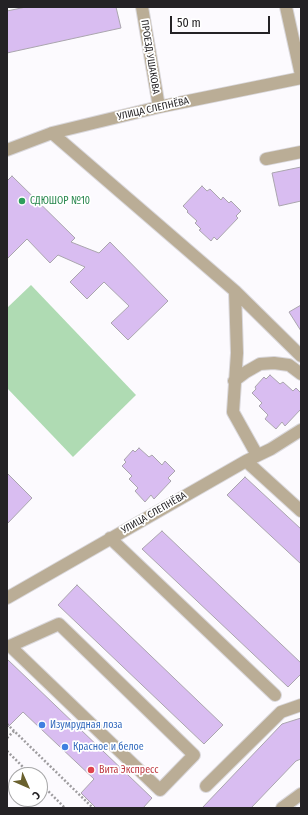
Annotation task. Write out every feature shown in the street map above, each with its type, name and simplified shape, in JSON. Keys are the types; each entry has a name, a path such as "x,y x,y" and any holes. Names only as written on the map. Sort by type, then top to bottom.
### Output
{"street":[{"name":"ПРОЕЗД УШАКОВА","path":"142,7 159,107"},
{"path":"286,7 301,75"},
{"name":"УЛИЦА СЛЕПНЁВА","path":"7,150 52,133 159,107 301,78"},
{"path":"52,133 235,291 301,356"},
{"path":"266,158 301,152"},
{"path":"235,291 237,353 233,412 251,458 301,511"},
{"path":"234,382 246,372 260,364 274,363 289,365 301,374"},
{"name":"УЛИЦА СЛЕПНЁВА","path":"7,598 251,458 271,449 301,430"},
{"path":"110,538 275,695"},
{"path":"59,624 194,755 160,790 8,645 59,624"},
{"path":"206,786 281,712 301,704"},
{"path":"282,808 301,794"}],"path":[{"path":"7,724 93,808"},
{"path":"7,738 14,731"},
{"path":"7,751 24,767"},
{"path":"48,791 65,808"}],"green space":[{"path":"31,285 136,395 73,457 7,388 7,308"}],"building":[{"path":"26,7 116,7 121,28 7,53 7,11"},
{"path":"301,167 301,201 279,206 272,173"},
{"path":"12,176 75,238 71,242 99,253 110,242 168,301 128,340 111,323 129,306 104,282 87,299 70,282 85,267 58,255 50,263 27,239 7,259 7,181"},
{"path":"202,186 207,191 210,189 221,200 223,197 229,203 231,201 241,211 236,216 238,218 217,240 214,237 211,241 199,230 201,229 195,223 197,221 183,206"},
{"path":"301,305 301,331 289,312"},
{"path":"270,375 280,384 283,382 293,391 296,388 301,393 301,409 285,426 282,422 276,429 265,419 268,415 259,406 262,403 252,393 264,377 266,379"},
{"path":"139,448 149,457 152,455 162,465 165,461 175,471 168,478 171,481 154,499 151,495 145,502 135,491 138,488 129,479 132,476 122,466 126,462 124,460 133,450 135,452"},
{"path":"7,473 32,498 7,524"},
{"path":"245,477 301,529 301,564 227,495"},
{"path":"162,531 301,663 301,674 288,687 142,549"},
{"path":"77,585 223,725 204,744 58,605"},
{"path":"7,659 152,798 143,808 96,808 81,793 94,779 23,712 7,728"},
{"path":"301,718 301,759 296,761 251,808 202,808 282,724"}],"place":[{"name":"СДЮШОР №10","path":"22,201"},
{"name":"Изумрудная лоза","path":"42,725"},
{"name":"Красное и белое","path":"65,747"},
{"name":"Вита Экспресс","path":"91,770"}]}
